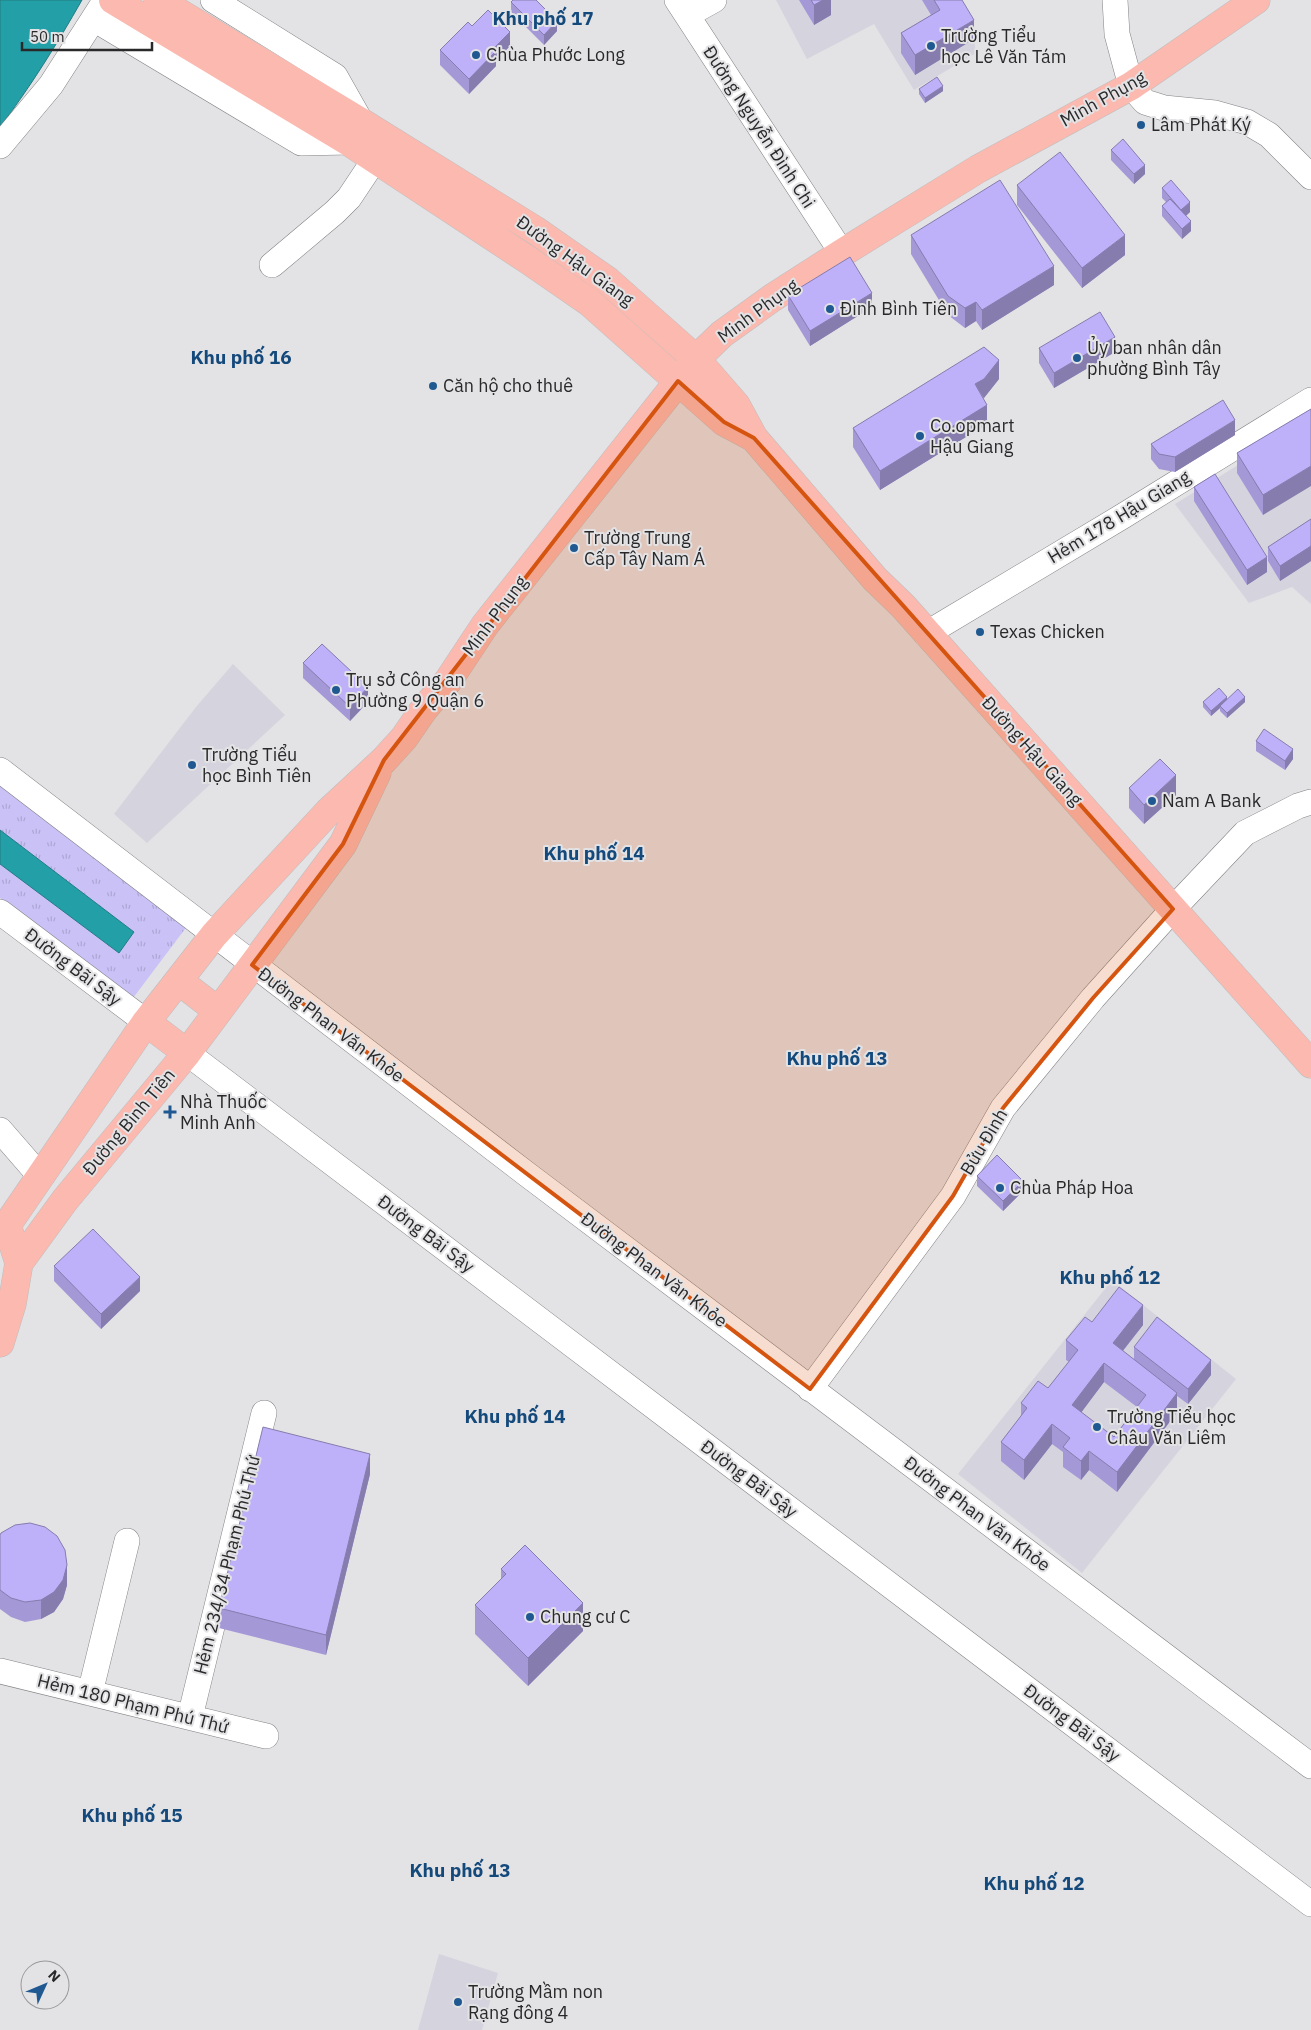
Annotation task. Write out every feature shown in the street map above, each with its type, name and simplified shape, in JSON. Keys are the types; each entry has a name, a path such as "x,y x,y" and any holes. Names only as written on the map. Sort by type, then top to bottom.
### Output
{"main road":[{"path":"158,0 294,96"},
{"name":"Minh Phụng","path":"214,935 328,812 384,760 404,738 424,709 448,681 485,625 678,381 696,359 722,334 772,298 978,169 1131,86 1256,0"},
{"path":"104,6 294,96"},
{"name":"Đường Hậu Giang","path":"294,96 355,132 535,230 608,281 696,359 736,405 754,438 875,579 903,606 1311,1064"},
{"name":"Đường Hậu Giang","path":"355,132 375,159 589,302 724,422 754,438"},
{"name":"Minh Phụng","path":"252,965 344,844 384,760"},
{"name":"Đường Bình Tiên","path":"4,1230 146,1022 214,935"},
{"name":"Đường Bình Tiên","path":"9,1267 186,1053 252,965"},
{"path":"179,981 218,1011"},
{"path":"146,1022 186,1053"},
{"path":"1,1336 12,1304 4,1230"}],"street":[{"name":"Đường Hậu Giang","path":"212,0 335,76 355,132"},
{"path":"682,8 714,0"},
{"path":"1116,0 1117,34 1131,86 1145,102 1154,106 1215,113 1236,118 1258,127 1311,177"},
{"path":"0,146 50,85 104,6 301,144 355,132"},
{"name":"Đường Nguyễn Đình Chi","path":"682,8 842,253"},
{"path":"272,265 349,198 375,159"},
{"name":"Hẻm 178 Hậu Giang","path":"926,634 1311,400"},
{"name":"Đường Phan Văn Khỏe","path":"0,770 252,965 1311,1766"},
{"name":"Bửu Đình","path":"810,1388 953,1196 1003,1108 1093,998 1173,908 1245,834 1298,806 1311,802"},
{"name":"Đường Bãi Sậy","path":"0,912 146,1022"},
{"name":"Đường Bãi Sậy","path":"186,1053 1311,1904"},
{"path":"0,1130 40,1176"},
{"name":"Hẻm 234/34 Phạm Phú Thứ","path":"190,1717 264,1412"},
{"path":"90,1693 127,1541"},
{"name":"Hẻm 180 Phạm Phú Thứ","path":"0,1671 266,1736"}],"highlighted area":[{"path":"678,381 724,422 754,438 1173,909 1093,998 1003,1108 953,1196 810,1389 252,965 343,844 384,760"}],"shaded area":[{"name":"Trường Tiểu học Lê Văn Tám","path":"776,0 951,0 974,39 976,53 914,90 874,24 807,59"},
{"path":"1311,420 1311,604 1292,587 1249,603 1175,504"},
{"name":"Trường Tiểu học Bình Tiên","path":"233,664 285,715 147,843 114,814 196,707"},
{"name":"Trường Tiểu học Châu Văn Liêm","path":"1112,1280 1236,1379 1082,1573 958,1474"},
{"name":"Trường Mầm non Rạng đông 4","path":"439,1954 498,1973 482,2030 418,2030"}],"green space":[{"path":"0,783 188,925 133,998 0,898"}],"water":[{"path":"0,0 82,0 43,65 0,127"},
{"path":"0,830 134,932 119,953 0,864"}],"building":[{"path":"513,0 536,0 557,21 544,35 511,2"},
{"path":"811,0 823,0 814,5"},
{"path":"934,0 962,0 974,20 915,55 901,33 940,10"},
{"path":"488,10 510,32 494,48 496,51 469,79 440,50 468,22 472,26"},
{"path":"937,77 943,86 925,98 919,89"},
{"path":"1123,139 1145,165 1134,174 1111,150"},
{"path":"1060,152 1125,235 1082,268 1017,185"},
{"path":"1000,180 1054,266 982,310 976,302 965,308 948,296 911,235"},
{"path":"1171,180 1190,202 1181,210 1162,188"},
{"path":"1170,199 1191,221 1182,229 1162,206"},
{"name":"Đình Bình Tiên","path":"850,257 872,293 810,331 788,295"},
{"path":"1100,312 1115,337 1054,373 1039,348"},
{"name":"Co.opmart Hậu Giang","path":"984,347 999,360 984,379 975,384 987,405 880,471 853,428"},
{"path":"1223,400 1235,420 1175,457 1159,454 1151,444"},
{"path":"1311,409 1311,466 1263,495 1237,453"},
{"path":"1215,474 1267,557 1247,570 1194,487"},
{"path":"1311,519 1311,546 1280,566 1268,547"},
{"path":"322,644 368,687 350,707 303,663"},
{"path":"1219,688 1227,697 1211,711 1203,702"},
{"path":"1238,689 1245,697 1227,713 1220,706"},
{"path":"1264,729 1293,749 1285,761 1256,741"},
{"path":"1160,759 1176,775 1144,805 1129,788"},
{"name":"Chùa Pháp Hoa","path":"997,1155 1023,1181 1003,1201 977,1176"},
{"path":"93,1229 140,1277 101,1314 54,1266"},
{"path":"1119,1287 1143,1305 1113,1343 1177,1393 1117,1472 1089,1451 1081,1461 1063,1447 1070,1438 1052,1424 1024,1460 1001,1442 1027,1408 1021,1403 1038,1381 1048,1388 1078,1350 1066,1340 1085,1317 1092,1322","holes":["1104,1363 1146,1395 1114,1437 1072,1405"]},
{"path":"1157,1317 1211,1360 1188,1389 1134,1347"},
{"path":"263,1427 370,1454 326,1635 219,1608"},
{"path":"30,1523 45,1527 57,1536 65,1550 67,1565 63,1580 54,1592 41,1600 25,1602 11,1598 0,1590 0,1535 15,1525"},
{"path":"525,1545 583,1603 528,1658 475,1605 506,1574 501,1569"}],"place":[{"name":"Trường Tiểu học Lê Văn Tám","path":"931,46"},
{"name":"Chùa Phước Long","path":"476,55"},
{"name":"Lâm Phát Ký","path":"1141,125"},
{"name":"Đình Bình Tiên","path":"830,309"},
{"name":"Ủy ban nhân dân phường Bình Tây","path":"1077,358"},
{"name":"Căn hộ cho thuê","path":"433,386"},
{"name":"Co.opmart Hậu Giang","path":"920,436"},
{"name":"Trường Trung Cấp Tây Nam Á","path":"574,548"},
{"name":"Texas Chicken","path":"980,632"},
{"name":"Trụ sở Công an Phường 9 Quận 6","path":"336,690"},
{"name":"Trường Tiểu học Bình Tiên","path":"192,765"},
{"name":"Nam A Bank","path":"1152,801"},
{"name":"Nhà Thuốc Minh Anh","path":"170,1112"},
{"name":"Chùa Pháp Hoa","path":"1000,1188"},
{"name":"Trường Tiểu học Châu Văn Liêm","path":"1097,1427"},
{"name":"Chung cư C","path":"530,1617"},
{"name":"Trường Mầm non Rạng đông 4","path":"458,2002"}],"district":[{"name":"Khu phố 17","path":"543,18"},
{"name":"Khu phố 16","path":"241,357"},
{"name":"Khu phố 14","path":"594,853"},
{"name":"Khu phố 13","path":"837,1058"},
{"name":"Khu phố 12","path":"1110,1277"},
{"name":"Khu phố 14","path":"515,1416"},
{"name":"Khu phố 15","path":"132,1815"},
{"name":"Khu phố 13","path":"460,1870"},
{"name":"Khu phố 12","path":"1034,1883"}]}
